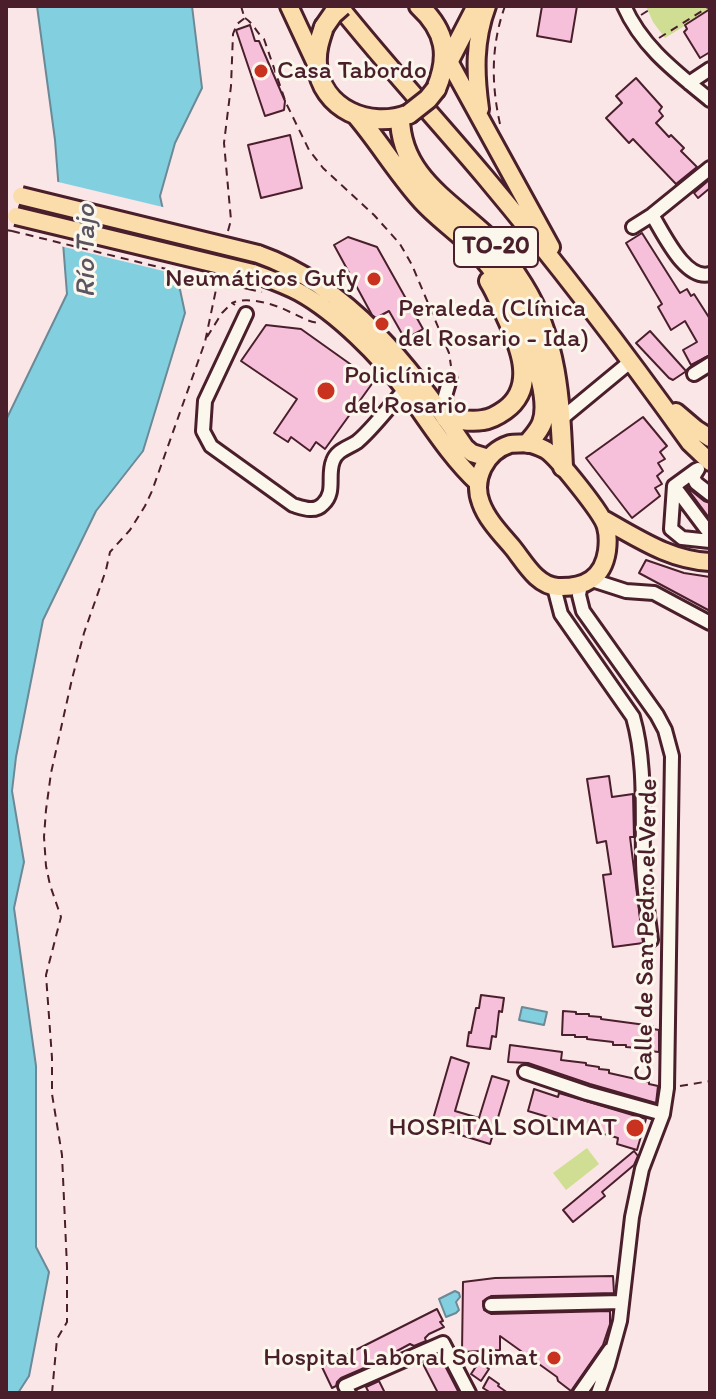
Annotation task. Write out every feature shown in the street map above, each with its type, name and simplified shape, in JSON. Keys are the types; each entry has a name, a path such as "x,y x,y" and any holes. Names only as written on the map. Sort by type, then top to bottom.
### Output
{"highway":[{"path":"317,66 318,46 324,27 341,6"},
{"path":"419,6 437,27 443,69"},
{"path":"357,116 386,120 404,115 428,99 477,6"},
{"name":"TO-20","path":"317,66 327,91 357,116 423,202 460,234 493,269 509,292 523,320 537,361 544,396 542,424 528,443"},
{"name":"TO-20","path":"404,115 400,131 404,147 428,186 485,236 506,259 535,308 558,381 563,467"},
{"path":"446,418 473,421 493,417 511,406 523,384 519,343 493,288 460,234"}],"main road":[{"path":"289,6 317,66"},
{"path":"341,6 370,46 492,185 567,277 706,463"},
{"path":"481,119 475,60 487,6"},
{"path":"443,69 481,119 567,277"},
{"path":"14,194 258,254 306,275 379,337 422,385 465,447 488,458"},
{"path":"10,223 251,281 285,285 316,303 383,363 456,461 478,483"},
{"path":"652,389 710,438"},
{"path":"528,443 545,449 563,467 607,528 604,564 599,573 587,582 554,587 546,583 531,572 482,506 478,483 488,458 510,444 528,443"},
{"path":"603,519 669,554 710,562"},
{"path":"607,546 624,539 642,541"}],"street":[{"path":"624,6 648,46 710,99"},
{"path":"689,83 710,69"},
{"path":"633,227 710,168"},
{"path":"652,215 685,266 702,277 710,274"},
{"path":"246,314 205,401 203,431 211,446 293,505 307,509 323,504 331,492 333,461 341,451 359,440 405,390"},
{"path":"561,419 630,362"},
{"path":"694,374 710,364"},
{"path":"422,385 450,379"},
{"path":"446,418 445,396 450,379"},
{"path":"674,486 706,463"},
{"path":"706,463 693,477 710,494"},
{"path":"674,486 710,534"},
{"path":"674,486 671,529 682,538 710,541"},
{"path":"587,582 626,591 654,593 710,623"},
{"name":"Calle de San Pedro el Verde","path":"587,582 579,595 583,611 657,715 672,756 667,1088 663,1114 642,1169 632,1217 622,1302 598,1393"},
{"path":"554,587 561,614 633,717 638,735 644,831 642,861 651,940"},
{"path":"525,1072 564,1078 663,1114"},
{"path":"491,1305 622,1302"},
{"path":"349,1393 345,1386 443,1343 469,1393"},
{"name":"Calle de San Pedro el Verde","path":"580,1393 613,1345"}],"path":[{"path":"241,6 245,18 253,23 264,39 286,103 309,150 323,168 383,223 406,253 449,353 450,379"},
{"path":"502,133 493,69 496,34 505,6"},
{"path":"648,46 710,6"},
{"path":"228,233 231,220 224,143 233,34 237,24 245,18"},
{"path":"10,223 251,281 262,292"},
{"path":"52,1393 57,1339 67,1322 68,1303 65,1191 52,1094 46,975 61,917 46,866 44,837 51,773 84,633 110,552 130,530 149,499 205,342 220,273"},
{"path":"205,342 222,313 240,299 266,304 310,322 324,324 314,317"},
{"path":"232,303 246,314"},
{"path":"667,1088 710,1081"}],"green space":[{"path":"646,6 710,6 710,10 665,38"},
{"path":"587,1148 599,1164 566,1190 553,1173"}],"water":[{"name":"Río Tajo","path":"37,6 192,6 202,88 175,143 160,196 185,313 143,451 96,511 43,620 16,757 12,791 24,862 14,908 36,1066 36,1247 49,1272 29,1376 18,1393 6,1393 6,420 67,294 55,140"},
{"path":"522,1007 547,1012 544,1025 519,1020"},
{"path":"455,1291 460,1297 456,1302 459,1310 446,1317 439,1299"}],"pier":[{"path":"54,181 167,208 180,275 60,246"}],"building":[{"path":"542,6 577,6 571,42 537,36"},
{"path":"710,9 710,52 700,58 684,32 687,29 685,25"},
{"name":"Casa Tabordo","path":"250,25 285,101 284,110 265,116 236,30"},
{"path":"636,78 662,107 659,111 663,116 656,123 684,148 681,151 697,167 676,184 633,139 629,143 606,118 622,103 616,96"},
{"path":"290,135 302,188 261,198 248,145"},
{"path":"709,180 710,188 698,198 694,193"},
{"path":"642,233 680,293 687,289 691,296 694,294 710,319 710,355 691,365 683,350 697,342 685,321 671,330 658,307 662,304 626,243"},
{"name":"Neumáticos Gufy","path":"348,237 377,247 423,329 405,339 389,311 376,318 372,315 334,245"},
{"name":"Policlínica del Rosario","path":"266,325 301,329 374,381 325,449 316,442 310,451 291,437 288,442 274,433 297,399 241,361"},
{"path":"650,331 686,371 673,380 636,343"},
{"path":"643,417 667,446 660,452 665,459 658,463 663,471 657,476 662,484 655,488 660,496 632,518 586,458"},
{"path":"687,488 710,503 710,519"},
{"path":"646,560 684,573 710,577 710,611 639,573"},
{"path":"609,776 612,797 633,794 634,837 630,837 643,943 613,947 603,875 611,874 606,841 597,843 587,779"},
{"path":"481,995 504,998 496,1037 492,1036 490,1049 467,1046"},
{"path":"563,1011 653,1026 653,1029 659,1030 659,1052 562,1035"},
{"path":"510,1045 562,1052 561,1060 586,1063 609,1070 609,1073 649,1082 658,1086 656,1103 528,1063 508,1062"},
{"path":"451,1057 469,1063 455,1111 479,1118 492,1076 509,1081 490,1144 431,1126"},
{"path":"534,1089 558,1097 559,1093 646,1119 637,1150 617,1144 618,1138 528,1111"},
{"path":"634,1151 638,1156 634,1165 602,1192 605,1196 573,1222 563,1210"},
{"path":"613,1276 614,1293 491,1296 483,1301 484,1310 491,1314 610,1311 610,1324 603,1345 571,1391 557,1377 500,1336 500,1350 462,1352 463,1282 495,1278"},
{"path":"437,1309 444,1327 429,1334 426,1341 414,1346 410,1344 341,1378 332,1388 322,1367"},
{"path":"434,1357 436,1360 441,1358 459,1393 438,1393 422,1362"},
{"path":"479,1362 489,1369 481,1381 471,1374"},
{"path":"489,1377 508,1393 491,1393 483,1388"},
{"path":"379,1381 385,1393 369,1393 366,1387"}],"place":[{"name":"Casa Tabordo","path":"261,71"},
{"name":"Neumáticos Gufy","path":"374,279"},
{"name":"Peraleda (Clínica del Rosario - Ida)","path":"382,324"},
{"name":"Policlínica del Rosario","path":"326,391"},
{"name":"HOSPITAL SOLIMAT","path":"635,1128"},
{"name":"Hospital Laboral Solimat","path":"554,1358"}]}
